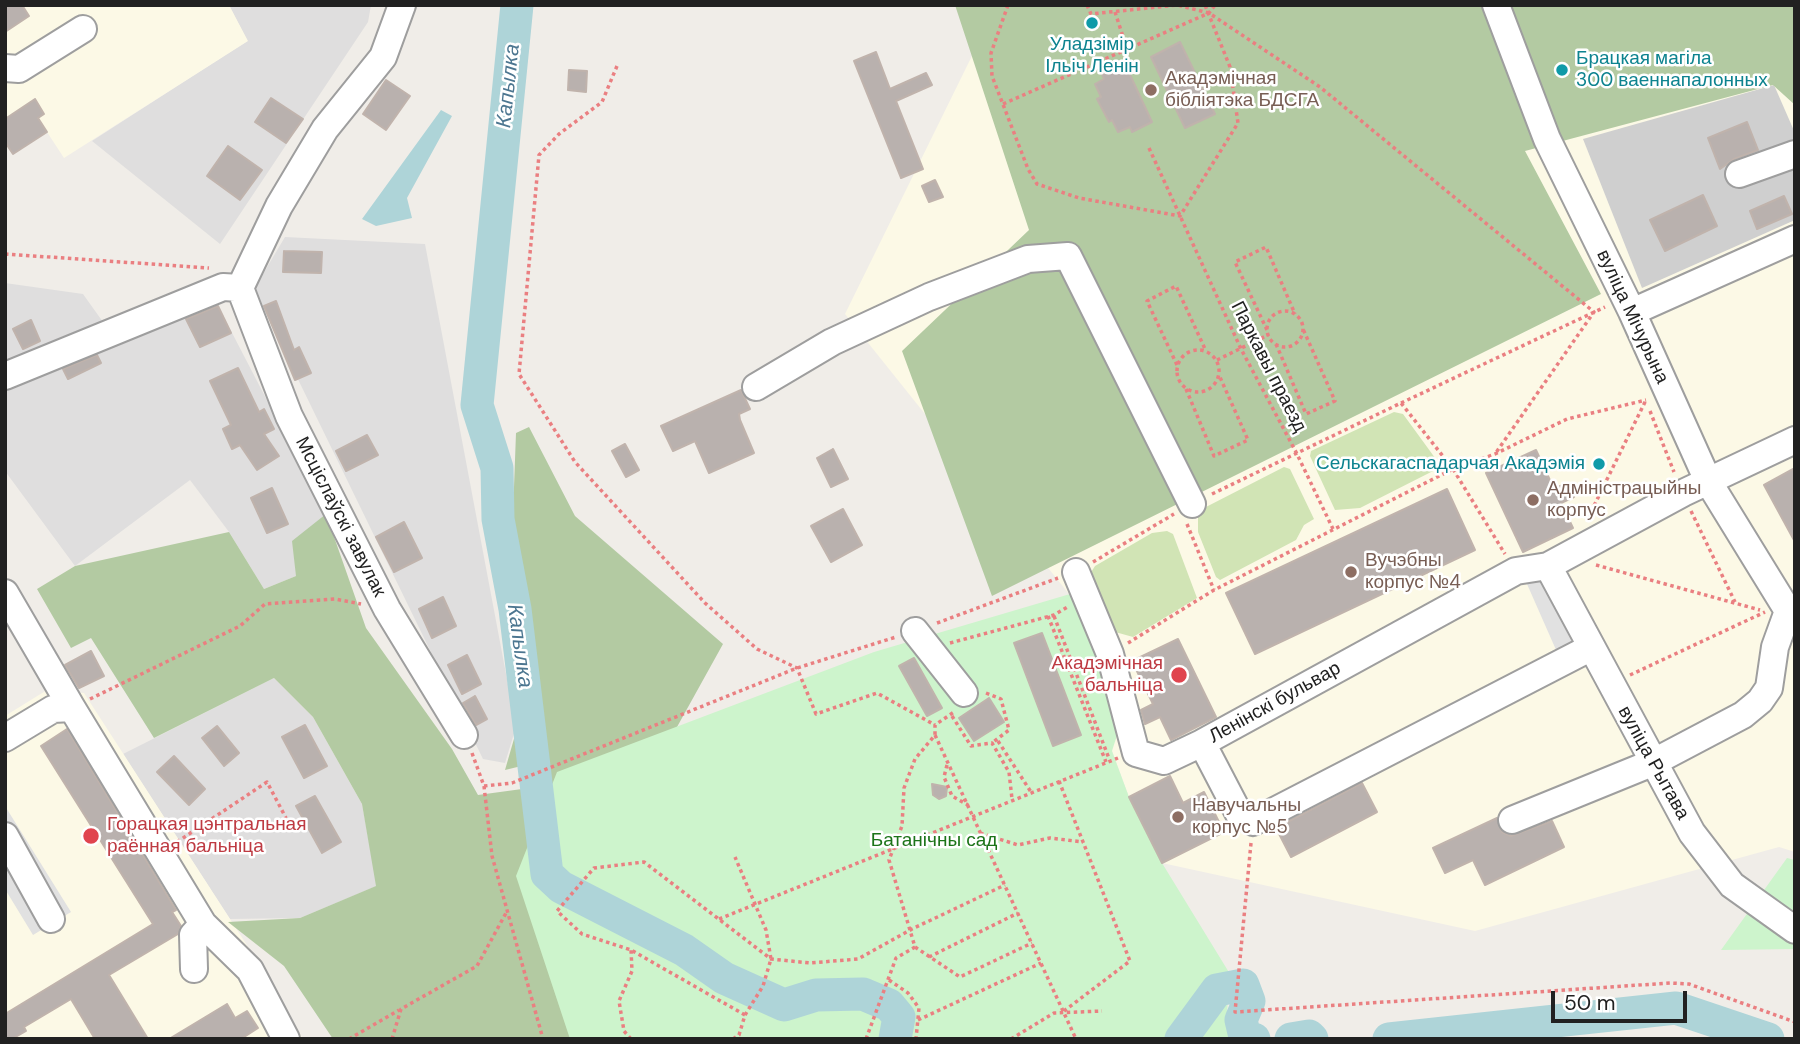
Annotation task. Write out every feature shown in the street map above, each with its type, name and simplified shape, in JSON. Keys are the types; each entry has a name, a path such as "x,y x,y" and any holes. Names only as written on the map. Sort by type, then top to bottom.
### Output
{"street":[{"path":"5,376 244,279 279,206 325,129 383,57 402,5"},
{"name":"вуліца Мічурына","path":"1496,5 1547,139 1622,314 1708,481 1792,612"},
{"path":"5,68 19,69 83,29"},
{"path":"1739,174 1795,155"},
{"path":"1622,314 1795,239"},
{"path":"757,387 832,342 929,297 1028,259 1068,256 1187,507"},
{"name":"Мсціслаўскі завулак","path":"244,279 289,416 387,609 464,736"},
{"path":"1548,566 1683,493 1795,440"},
{"name":"Ленінскі бульвар","path":"1254,822 1239,814 1202,743 1516,571 1548,566"},
{"name":"вуліца Рытава","path":"1548,566 1652,763 1711,861 1757,905 1795,930"},
{"path":"1076,572 1110,654 1136,753 1164,761 1202,743"},
{"path":"5,593 203,924 250,970 286,1039"},
{"path":"1512,820 1652,763 1719,730 1760,701 1769,688 1775,647 1792,612"},
{"path":"922,640 964,693"},
{"path":"1254,822 1590,648"},
{"path":"5,738 53,709 72,708"},
{"path":"5,836 51,919"},
{"path":"194,969 193,935 203,924"}],"path":[{"path":"1008,5 991,53 992,76 1027,169 1037,184 1080,198 1180,216 1238,123 1230,67 1205,5"},
{"path":"1087,5 1091,15 1177,5 1209,13 1320,87 1594,312"},
{"path":"1003,104 1209,13 1215,5"},
{"path":"1115,12 1127,49"},
{"path":"617,66 602,102 559,134 540,155 519,374 575,462 705,603 757,649 797,668 816,714 877,693 935,725"},
{"name":"Паркавы праезд","path":"1149,148 1241,349 1333,529"},
{"path":"1266,247 1303,329 1335,401 1306,414 1276,344 1235,262 1266,247"},
{"path":"5,254 244,279"},
{"path":"1176,286 1206,351 1216,360 1219,375 1248,440 1214,456 1186,389 1178,379 1177,365 1147,301 1176,286"},
{"path":"922,640 1076,572 1187,507 1296,452 1608,305 1622,314"},
{"path":"1216,360 1241,349 1268,332 1270,319 1278,312 1295,314"},
{"path":"1495,454 1594,312"},
{"path":"1276,344 1293,344 1303,329"},
{"path":"1177,365 1191,351 1206,351"},
{"path":"1186,389 1206,391 1219,375"},
{"path":"1641,388 1683,493 1736,603"},
{"path":"1110,654 1214,590 1453,469 1495,454 1567,419 1646,400"},
{"path":"1610,685 1766,611 1593,564 1582,546 1581,532 1646,400"},
{"path":"1401,403 1453,469 1516,571"},
{"path":"1187,507 1214,590"},
{"path":"484,786 512,783 797,668 922,640 1051,616 1086,596"},
{"path":"72,708 240,625 265,604 335,599 387,609"},
{"path":"1051,616 1108,761"},
{"path":"935,725 952,716 964,693 972,697 985,692 1001,699 1009,730 992,743 971,746 952,716"},
{"path":"935,725 935,735 1076,1039"},
{"path":"935,735 915,760 904,788 902,826 890,860 915,947 960,977 1032,943"},
{"path":"464,736 484,786 492,856 543,1039"},
{"path":"998,740 1031,792"},
{"path":"992,743 1009,772 1012,800"},
{"path":"718,920 1108,761 1136,753"},
{"path":"948,762 944,777 953,796 968,806"},
{"path":"1059,781 1130,961 1064,1011"},
{"path":"160,853 267,782 286,818"},
{"path":"1254,822 1235,1012 1670,983 1689,984 1795,1022"},
{"path":"981,832 1017,845 1050,838 1083,842"},
{"path":"733,1039 739,1037 745,1015 764,986 771,959 766,930 735,857"},
{"path":"745,1015 631,950 582,934 557,911 594,868 644,862 771,959 810,963 859,959 912,929 1005,885"},
{"path":"349,1039 477,966 507,911"},
{"path":"929,957 1018,913"},
{"path":"866,1039 896,958 915,947"},
{"path":"631,950 632,971 619,1001 624,1031 631,1039"},
{"path":"918,1020 1041,962"},
{"path":"889,980 908,993 919,1007 916,1039"},
{"path":"391,1039 401,1009"},
{"path":"1011,1039 1054,1013 1102,1011"}],"shaded area":[{"path":"5,5 229,5 248,41 64,158 47,132 13,154 5,142"},
{"path":"229,5 371,5 368,22 220,244 92,141 247,41"},
{"path":"997,5 1795,38 1795,852 1779,847 1475,931 1162,863 1129,797 1112,751 1081,609 845,314"},
{"path":"1774,85 1795,133 1795,220 1642,288 1583,139"},
{"path":"285,237 425,244 516,727 505,763 483,759 254,289"},
{"path":"5,283 83,294 103,322 5,362"},
{"path":"216,302 326,514 296,576 264,589 229,532 190,480 75,566 5,471 5,390"},
{"path":"1542,575 1587,665 1564,668 1527,584"},
{"path":"274,678 313,717 362,804 377,886 300,918 230,919 123,754"},
{"name":"Горацкая цэнтральная раённая бальніца","path":"47,690 84,693 272,984 303,1039 5,1039 5,716"},
{"path":"5,806 71,912 33,935 5,889"}],"green space":[{"path":"955,5 1795,5 1795,105 1773,85 1525,151 1601,294 992,596 902,351 1029,230"},
{"path":"1394,412 1403,414 1438,462 1437,469 1360,508 1335,510 1310,456 1311,451"},
{"path":"529,427 575,516 723,644 677,727 614,1039 333,1039 284,966 228,922 300,918 376,886 362,804 313,717 274,678 154,738 91,638 71,648 37,589 75,566 229,532 264,589 296,576 292,541 326,514 366,628 452,749 478,795 522,789 544,782 542,761 505,770 531,680 513,514 516,433"},
{"path":"1284,467 1290,469 1314,519 1304,525 1296,540 1220,580 1216,577 1198,532 1198,515 1204,508"},
{"path":"1167,531 1173,534 1197,598 1133,637 1108,630 1090,574 1095,566 1152,533"},
{"name":"Батанічны сад","path":"1070,594 1081,609 1120,726 1112,751 1129,797 1162,863 1230,974 1227,1012 1248,1039 570,1039 516,876 557,772 874,652"},
{"path":"1787,858 1795,860 1795,949 1721,950"}],"water":[{"path":"441,110 452,116 407,198 412,218 376,226 362,219"}],"building":[{"path":"5,5 22,5 29,16 5,32"},
{"path":"1180,42 1215,114 1185,128 1151,57"},
{"path":"876,52 890,89 926,73 932,85 896,101 923,169 901,178 854,61"},
{"path":"1125,64 1152,122 1132,132 1130,127 1118,132 1112,120 1109,122 1097,99 1101,97 1095,84 1104,79 1102,74"},
{"path":"569,70 587,71 586,92 568,90"},
{"path":"386,80 410,96 386,130 363,114"},
{"path":"271,98 303,119 286,143 255,122"},
{"path":"35,99 44,114 38,118 47,132 13,154 5,142 5,119"},
{"path":"1747,122 1758,150 1734,159 1720,169 1708,138"},
{"path":"228,146 262,170 240,200 207,176"},
{"path":"935,180 943,197 929,202 922,186"},
{"path":"1703,195 1717,226 1665,251 1650,220"},
{"path":"1784,196 1792,214 1757,229 1750,211"},
{"path":"284,251 322,252 321,273 283,272"},
{"path":"276,301 294,350 299,347 311,373 295,380 264,306"},
{"path":"218,306 231,333 200,347 186,319"},
{"path":"31,320 40,341 23,349 13,329"},
{"path":"97,355 101,363 68,379 63,369"},
{"path":"238,368 259,412 264,409 274,429 264,434 279,456 257,470 240,445 232,449 223,429 231,425 210,381"},
{"path":"741,390 750,409 739,414 740,420 754,453 709,473 695,441 673,451 661,426"},
{"path":"367,435 378,455 346,471 336,451"},
{"path":"625,444 639,470 626,477 612,451"},
{"path":"833,449 848,479 831,487 817,458"},
{"name":"Адміністрацыйны корпус","path":"1536,450 1554,489 1567,483 1574,497 1561,503 1573,528 1523,552 1486,473"},
{"path":"1795,468 1795,542 1764,485"},
{"path":"272,488 288,524 267,533 251,498"},
{"name":"Вучэбны корпус №4","path":"1447,489 1475,550 1255,654 1226,593"},
{"path":"843,509 862,545 831,562 811,526"},
{"path":"404,522 422,558 394,572 376,537"},
{"path":"443,597 456,626 432,638 419,609"},
{"path":"1042,633 1081,735 1053,746 1014,643"},
{"path":"1178,639 1216,717 1171,740 1160,717 1145,724 1141,710 1153,704 1132,661"},
{"path":"91,651 104,676 79,688 65,665"},
{"path":"467,655 481,684 462,694 448,665"},
{"path":"914,658 942,708 927,716 899,666"},
{"path":"475,696 487,719 476,725 463,703"},
{"path":"989,698 1004,722 974,741 959,718"},
{"path":"305,725 327,766 304,778 282,737"},
{"path":"217,726 239,753 224,766 202,738"},
{"path":"67,729 176,910 172,912 181,926 178,934 109,975 148,1039 95,1039 71,999 24,1027 26,1031 12,1039 5,1039 5,1014 153,924 41,746"},
{"path":"174,756 205,789 189,805 157,772"},
{"name":"Навучальны корпус №5","path":"1170,776 1183,803 1204,792 1224,832 1162,863 1129,797"},
{"path":"1362,783 1377,812 1291,857 1276,828"},
{"path":"932,784 947,787 946,796 939,799 933,795"},
{"path":"315,796 341,842 322,853 296,806"},
{"path":"1497,818 1502,832 1511,836 1552,821 1564,847 1485,885 1473,860 1445,873 1433,848"},
{"path":"227,1004 235,1018 247,1011 258,1028 241,1039 169,1039"}],"waterway":[{"name":"Капылка","path":"517,5 477,405 497,468 498,519 515,609 547,874 561,887 684,950 724,978 784,1005 816,995 863,994 889,1005 899,1017 895,1039"},
{"name":"Капылка","path":"1181,1039 1217,990 1243,985 1249,1001 1241,1020 1245,1037 1254,1039"},
{"name":"Капылка","path":"1389,1039 1676,1008 1768,1039"},
{"name":"Капылка","path":"1291,1039 1309,1036 1312,1039"}],"place":[{"name":"Уладзімір Ільіч Ленін","path":"1092,23"},
{"name":"Брацкая магіла 300 ваеннапалонных","path":"1562,70"},
{"name":"Акадэмічная бібліятэка БДСГА","path":"1151,90"},
{"name":"Сельскагаспадарчая Акадэмія","path":"1599,464"},
{"name":"Адміністрацыйны корпус","path":"1533,500"},
{"name":"Вучэбны корпус №4","path":"1351,572"},
{"name":"Акадэмічная бальніца","path":"1179,675"},
{"name":"Навучальны корпус №5","path":"1178,817"},
{"name":"Горацкая цэнтральная раённая бальніца","path":"91,836"}]}
